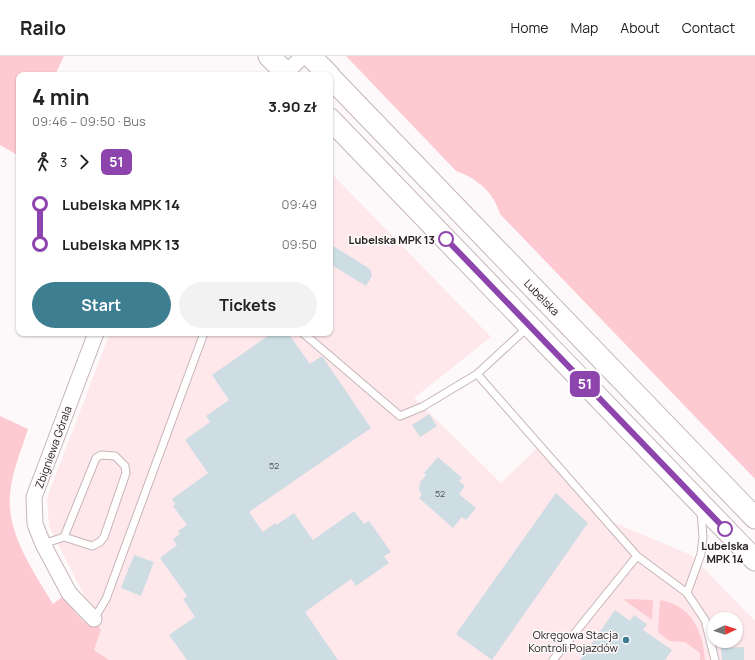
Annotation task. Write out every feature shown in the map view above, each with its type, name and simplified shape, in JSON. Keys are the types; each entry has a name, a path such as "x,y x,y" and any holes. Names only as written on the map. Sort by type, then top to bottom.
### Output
{"main road":[{"path":"269,56 284,72"},
{"name":"Lubelska","path":"310,56 325,72"},
{"name":"Lubelska","path":"333,80 755,518"},
{"path":"333,122 696,497 755,560"}],"street":[{"path":"288,72 303,56"},
{"name":"Zbigniewa Górala","path":"94,619 69,593 44,544 35,524 34,497 95,336"}],"lane":[{"path":"307,336 400,416 422,407 477,374 530,326"},
{"path":"94,619 106,599 203,336"},
{"path":"477,374 637,556 687,593 705,620 715,660"},
{"path":"44,544 64,537 92,546 100,542 104,537 125,480 125,466 115,456 101,455 96,458 92,464 64,537"},
{"path":"687,593 701,554 704,537 701,507 696,497"},
{"path":"553,660 637,556"}],"shaded area":[{"path":"0,56 64,56 56,72 16,72 16,154 0,145"},
{"path":"346,56 755,56 755,479 500,214 494,199 484,187 464,174 456,171"},
{"path":"333,175 491,337 414,398 501,483 537,448 603,518 691,555 755,621 755,660 108,660 94,650 101,629 49,526 47,498 109,336 333,336"},
{"path":"0,416 28,429 15,468 10,497 12,520 20,545 32,570 53,604 62,597 83,621 92,627 98,624 101,630 94,650 109,660 0,660"},
{"path":"624,600 653,600 652,620"},
{"path":"660,600 680,607 693,621 701,639 705,660 700,660 700,653 685,642 669,641 658,632"}],"building":[{"path":"333,246 370,269 372,276 366,286 333,266"},
{"path":"268,336 290,336 310,364 322,356 371,428 249,512 263,532 275,523 276,525 294,513 313,540 354,511 364,524 369,521 391,552 384,556 389,563 356,586 351,579 305,612 338,660 187,660 169,635 195,617 183,599 187,596 160,558 177,545 173,539 180,534 178,531 187,525 173,506 175,504 172,499 208,473 185,440 210,422 206,416 229,400 212,375"},
{"path":"429,414 437,426 420,437 412,425"},
{"path":"438,457 462,478 459,481 465,486 459,494 476,508 466,520 462,517 453,528 419,498 422,495 419,490 420,482 426,475 424,473"},
{"path":"556,493 588,523 492,660 456,634"},
{"path":"134,555 154,562 141,596 121,588"},
{"name":"Okręgowa Stacja Kontroli Pojazdów","path":"615,610 630,621 634,615 647,624 643,630 672,650 665,660 580,660"},
{"path":"743,647 744,660 722,660 721,648"}],"bus line":[{"name":"51","path":"446,239 725,529"}],"place":[{"name":"Lubelska MPK 13","path":"446,239"},
{"name":"Lubelska MPK 14","path":"725,529"},
{"name":"Okręgowa Stacja Kontroli Pojazdów","path":"626,640"}]}
